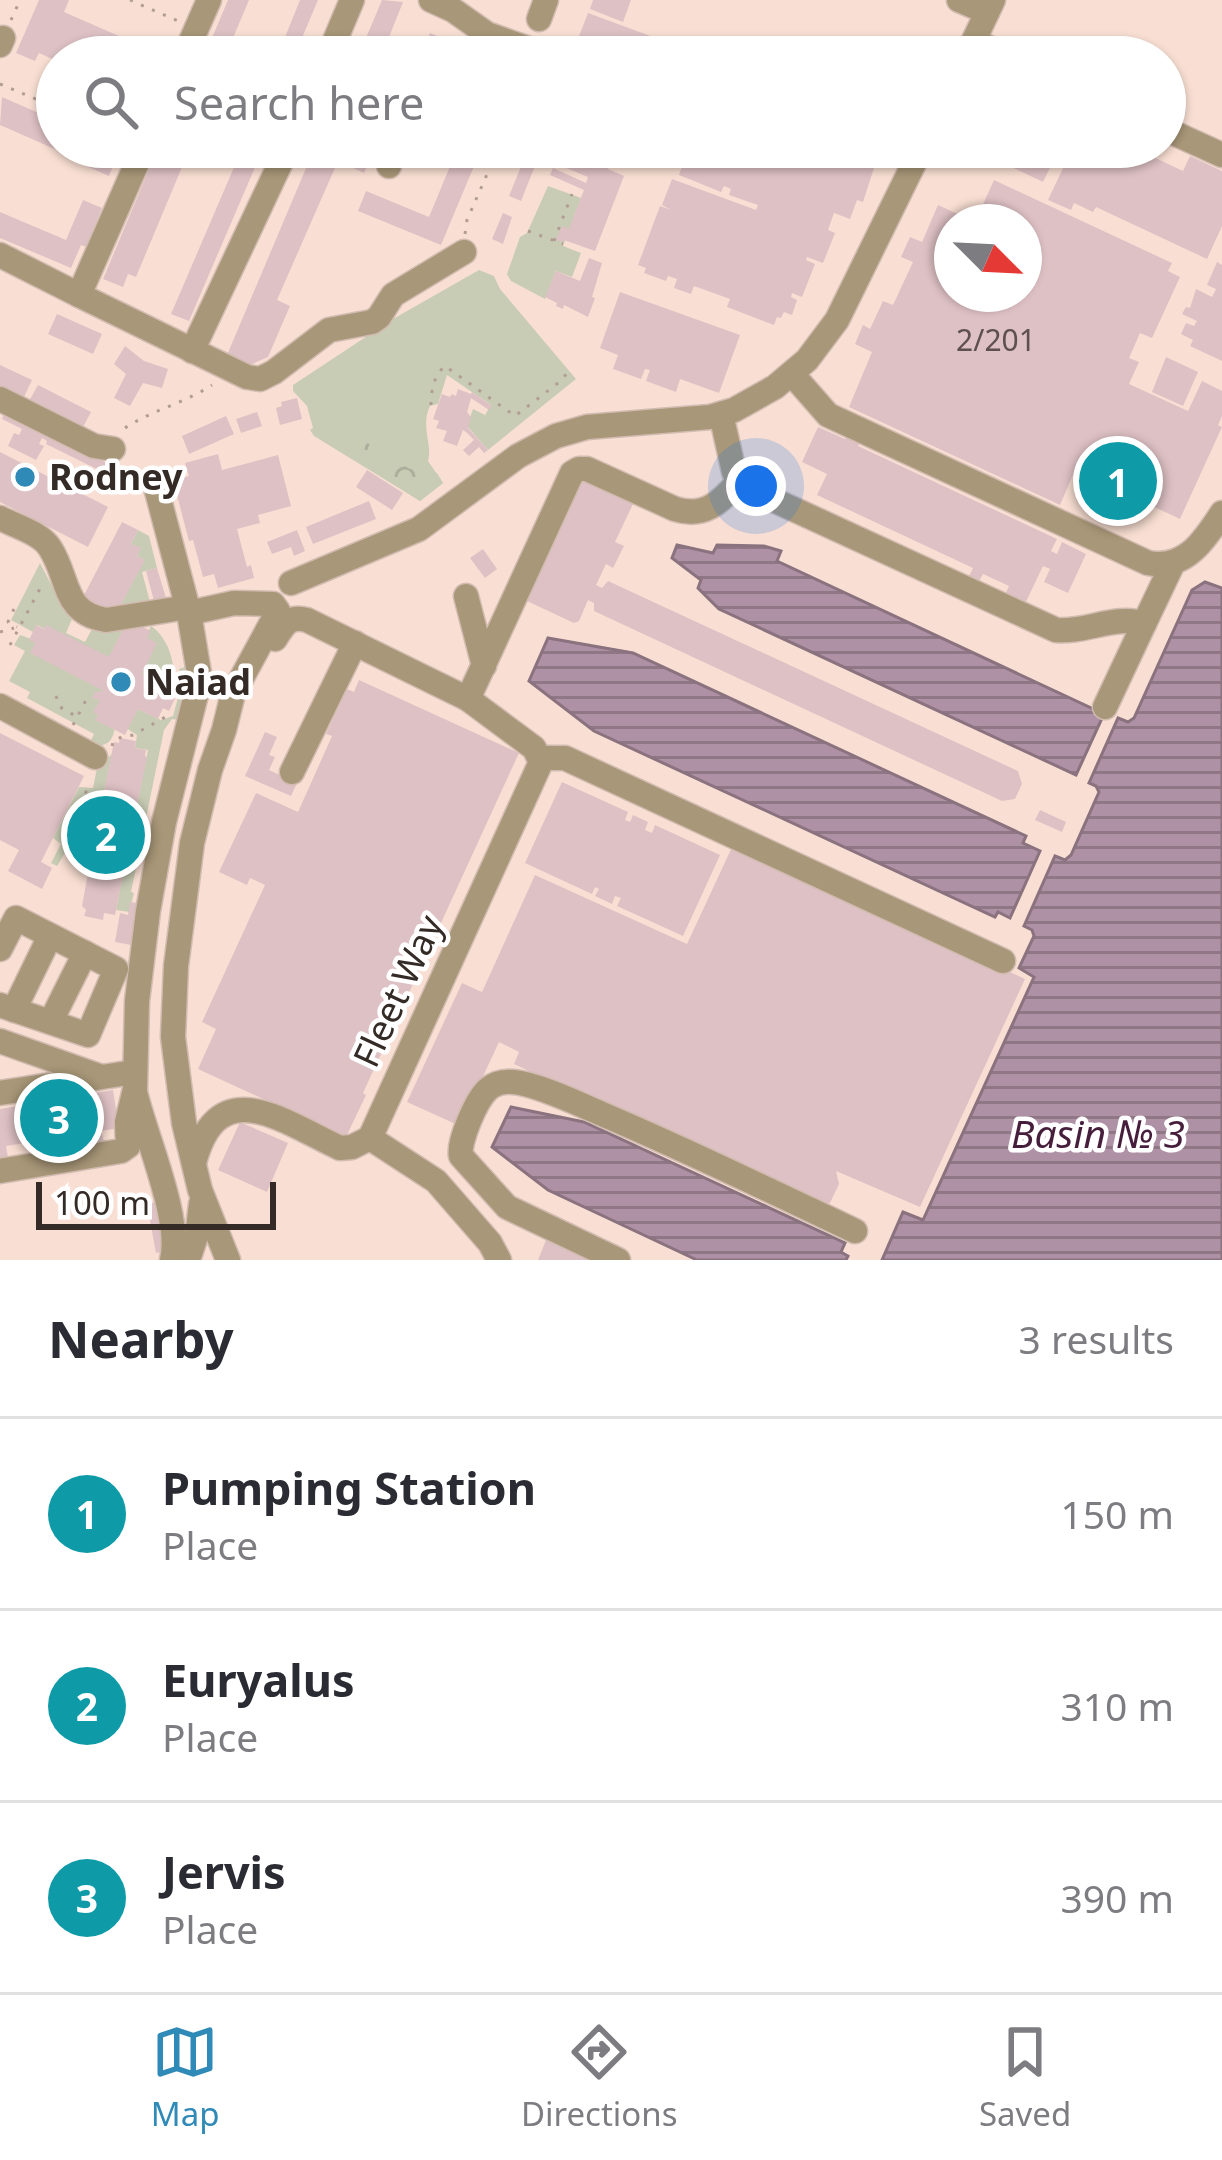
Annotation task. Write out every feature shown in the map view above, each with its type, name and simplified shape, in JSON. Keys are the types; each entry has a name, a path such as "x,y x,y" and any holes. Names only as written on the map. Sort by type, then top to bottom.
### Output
{"street":[{"path":"193,36 209,0"},
{"path":"337,36 352,0"},
{"path":"431,0 494,36"},
{"path":"959,0 990,6 976,36"},
{"path":"1186,139 1222,155"},
{"path":"79,295 135,168"},
{"path":"192,351 278,168"},
{"path":"0,518 48,545 75,605 94,618 293,599 318,588 362,554 431,522 497,470 556,436 587,427 721,414 765,393 792,374 840,315 912,168"},
{"path":"0,255 233,371 260,379 322,333 367,325 394,295 464,252"},
{"path":"792,374 833,418 1148,563 1173,563 1211,551 1222,513"},
{"path":"0,399 98,447 119,446"},
{"path":"721,414 738,482"},
{"path":"469,699 572,472 590,470 689,512 716,505 738,482"},
{"path":"0,1171 128,1147 136,1009 150,896 200,683 188,610 154,480"},
{"path":"738,482 1056,630 1076,631 1129,620 1144,624"},
{"path":"1105,707 1173,563"},
{"path":"466,596 484,666"},
{"path":"293,599 311,621 469,699 541,758 565,758 1003,961"},
{"path":"228,1260 197,1178 184,1123 174,1048 176,966 192,843 233,694 276,617 293,599"},
{"path":"292,772 349,641"},
{"path":"0,706 65,741 103,753"},
{"name":"Fleet Way","path":"370,1138 541,758"},
{"path":"0,949 16,918 116,969 88,1035 7,1008 50,936"},
{"path":"51,1021 85,953"},
{"path":"0,1041 89,1074 135,1081"},
{"path":"0,1093 107,1077"},
{"path":"135,1081 174,1238 172,1260"},
{"path":"618,1260 513,1210 461,1156 459,1149 485,1092 512,1081 615,1119 856,1231"},
{"path":"188,1260 201,1208 194,1158 212,1122 235,1110 263,1113 340,1148 352,1148 370,1138 431,1177 499,1260"},
{"path":"473,1224 500,1200"}],"path":[{"path":"130,0 196,28"},
{"path":"0,84 36,99"},
{"path":"464,252 467,220 490,168"},
{"path":"554,241 572,194"},
{"path":"528,231 563,244"},
{"path":"431,404 432,388 445,366 515,416 569,370"},
{"path":"119,446 140,418 197,395 233,371"},
{"path":"10,644 48,574"},
{"path":"14,610 8,622 17,628"},
{"path":"0,632 17,628"},
{"path":"56,696 62,709 77,717"},
{"path":"65,741 85,702 92,698"},
{"path":"103,753 114,739 139,732 172,710"},
{"path":"81,817 87,786"}],"green space":[{"path":"548,186 581,198 563,246 581,253 572,277 556,271 545,299 511,281 507,274 520,237 527,233"},
{"path":"479,270 494,276 576,379 488,450 467,426 473,409 485,415 491,405 447,375 438,404 430,406 426,421 428,461 443,483 420,501 314,436 307,406 293,385"},
{"path":"354,435 410,469 437,473 443,483 420,501 344,452"},
{"path":"138,530 149,536 157,568 142,572 150,602 119,608 144,560 137,556 140,548 131,544"},
{"path":"40,563 72,619 66,633 85,642 92,629 108,632 125,627 108,660 37,625 33,632 11,620"},
{"path":"151,626 170,654 172,689 142,674 145,638"},
{"path":"20,635 40,642 112,690 115,728 108,742 89,745 94,734 27,698 30,692 9,681 25,651 14,645"},
{"path":"191,665 179,720 172,719 164,730 129,912 116,910 148,750 135,748 137,735 126,728 138,709 161,720 173,716 182,683 179,669"},
{"path":"112,754 98,821 77,817 64,844 66,851 57,866 51,863 61,844 53,838 79,787 93,788 97,768"}],"water":[{"path":"677,545 713,553 717,545 781,551 777,561 1104,714 1076,775 719,609 698,588 701,580 672,558"},
{"name":"Basin № 3","path":"1205,582 1222,588 1222,1260 882,1260 903,1212 923,1220 1034,977 1019,968 1034,936 1024,926 1055,856 1065,860 1071,855 1099,792 1089,783 1118,718 1128,722 1134,718 1192,590"},
{"path":"548,638 633,653 1026,836 1023,843 1040,851 1010,918 998,912 995,917 594,731 529,681"},
{"path":"511,1107 584,1122 845,1243 841,1252 848,1256 846,1260 697,1260 548,1190 492,1147"}],"building":[{"path":"39,0 69,0 64,12 119,36 36,36 35,61 16,53"},
{"path":"228,0 249,0 234,36 213,36"},
{"path":"300,0 318,0 303,36 285,36"},
{"path":"382,0 403,2 389,36 367,36"},
{"path":"593,0 631,0 623,22 590,9"},
{"path":"588,13 650,36 579,36"},
{"path":"2,97 36,112 36,141 0,125"},
{"path":"1190,156 1222,171 1222,226 1207,259 1096,207 1093,212 1074,203 1071,210 1048,200 1063,168 1183,171"},
{"path":"150,168 182,168 136,277 128,274 123,287 103,279"},
{"path":"234,168 255,168 189,321 171,314"},
{"path":"306,168 335,168 277,300 290,306 268,357 247,366 227,355"},
{"path":"449,168 473,168 441,245 358,211 366,191 429,217"},
{"path":"520,168 534,168 521,201 509,196"},
{"path":"553,168 586,183 588,177 566,168 608,168 624,176 595,251 556,240 562,226 569,229 584,190 550,175"},
{"path":"682,168 874,168 863,202 857,200 850,219 834,213 828,230 835,233 823,263 807,257 815,264 802,297 792,293 797,300 792,315 784,312 774,325 727,307 730,299 694,286 691,294 674,288 677,279 668,276 666,281 644,273 646,268 638,265 660,206 671,210 662,205 672,179 756,210 758,205 729,195 731,189 724,186 721,192 679,175"},
{"path":"1014,168 1050,168 1043,182"},
{"path":"994,180 1172,263 1168,271 1180,277 1152,338 1140,333 1129,358 1139,362 1129,384 1188,411 1202,381 1222,391 1218,425 1222,427 1180,519 1075,470 1060,505 849,407 872,352 855,344 863,325 870,329 883,301 893,305 913,262 901,257 910,237 922,242 934,214 934,312 1042,312 1042,204 983,204"},
{"path":"83,200 102,208 86,247 81,245 71,268 0,238 0,212 66,240"},
{"path":"503,213 512,217 503,244 492,239"},
{"path":"589,258 602,263 588,317 545,297 556,271 580,281"},
{"path":"1217,262 1222,265 1222,361 1190,346 1193,340 1181,334 1186,323 1194,326 1197,321 1182,314 1190,308 1196,289 1212,297 1216,289 1207,285"},
{"path":"620,292 740,335 719,393 680,379 676,392 646,381 650,370 645,369 641,379 613,369 618,355 600,348"},
{"path":"57,314 102,334 93,354 48,334"},
{"path":"125,346 144,361 168,369 162,388 143,383 130,406 114,398 126,374 114,364"},
{"path":"1166,357 1198,372 1183,406 1152,392"},
{"path":"0,365 32,380 23,399 0,389"},
{"path":"38,385 91,412 82,429 29,401"},
{"path":"458,389 492,406 489,410 471,398 467,412 471,417 468,428 488,450 484,453 479,447 469,456 463,450 474,440 463,430 457,446 443,441 447,431 436,428 439,421 433,419 442,394 456,396"},
{"path":"297,398 302,419 280,425 276,408"},
{"path":"5,411 134,477 129,485 42,438 39,444 44,446 36,460 8,446 14,433 19,435 22,429 2,419"},
{"path":"257,412 262,426 241,433 236,419"},
{"path":"226,416 234,434 189,454 182,436"},
{"path":"818,427 845,439 848,432 862,439 858,446 1057,539 1051,551 1057,554 1062,542 1086,554 1068,593 1044,582 1050,569 1043,566 1024,606 1004,597 1009,586 983,574 978,583 968,578 973,568 817,495 827,474 802,462"},
{"name":"Rodney","path":"0,452 108,507 88,547 0,502"},
{"path":"218,454 222,470 278,455 291,506 258,515 260,523 237,529 254,578 218,588 214,574 203,577 173,480 189,476 185,463"},
{"path":"367,470 403,493 392,510 356,487"},
{"path":"585,478 633,504 615,542 624,546 613,568 606,564 596,585 602,588 608,581 1018,771 1022,784 1015,799 1002,801 594,611 594,603 588,600 574,623 527,601 578,481"},
{"path":"369,501 376,519 313,544 306,527"},
{"path":"122,522 138,530 131,544 141,548 137,556 145,560 119,608 107,612 81,601"},
{"path":"297,530 305,551 294,556 291,547 272,554 267,542"},
{"path":"483,549 497,569 485,578 470,558"},
{"path":"157,568 166,598 154,601 146,571"},
{"name":"Naiad","path":"132,622 151,631 147,638 157,643 142,674 172,689 176,696 169,711 163,708 158,719 138,709 125,735 95,720 98,715 93,712 100,700 92,698 95,692 104,691 30,653 35,643 29,640 36,625 44,629 46,625 109,657 125,625"},
{"path":"359,680 519,753 346,1137 198,1069 216,1029 202,1022 265,885 250,878 247,885 219,872 256,793 298,812 332,736 326,734 347,689 354,692"},
{"path":"265,732 277,737 269,770 297,783 291,796 245,776"},
{"path":"0,733 84,776 41,862 52,868 42,889 8,871 19,850 0,840"},
{"path":"120,738 136,741 135,748 146,750 147,757 115,915 104,913 103,920 84,916 91,857 78,849 84,818 98,821 114,742 119,743"},
{"path":"562,782 628,812 625,820 630,822 633,815 648,822 645,830 652,833 655,825 720,855 683,936 617,906 621,898 615,896 612,904 595,896 599,889 595,887 592,894 525,863"},
{"path":"1040,810 1066,822 1062,832 1035,820"},
{"path":"733,845 1025,979 920,1207 836,1171 839,1184 830,1203 818,1207 514,1064 519,1052 499,1042 460,1126 407,1102 462,983 482,992 535,875 687,944"},
{"path":"130,902 137,903 131,945 115,942 120,913 128,915"},
{"path":"113,1090 119,1128 101,1131 105,1145 94,1147 94,1132 6,1146 9,1163 0,1164 0,1109"},
{"path":"240,1122 288,1143 267,1192 218,1170"},
{"path":"155,1202 165,1251 156,1253 147,1204"},
{"path":"546,1240 589,1260 538,1260"}],"place":[{"name":"Rodney","path":"25,477"},
{"name":"Pumping Station","path":"1118,481"},
{"name":"Naiad","path":"121,682"},
{"name":"Euryalus","path":"106,835"},
{"name":"Jervis","path":"59,1118"}]}
